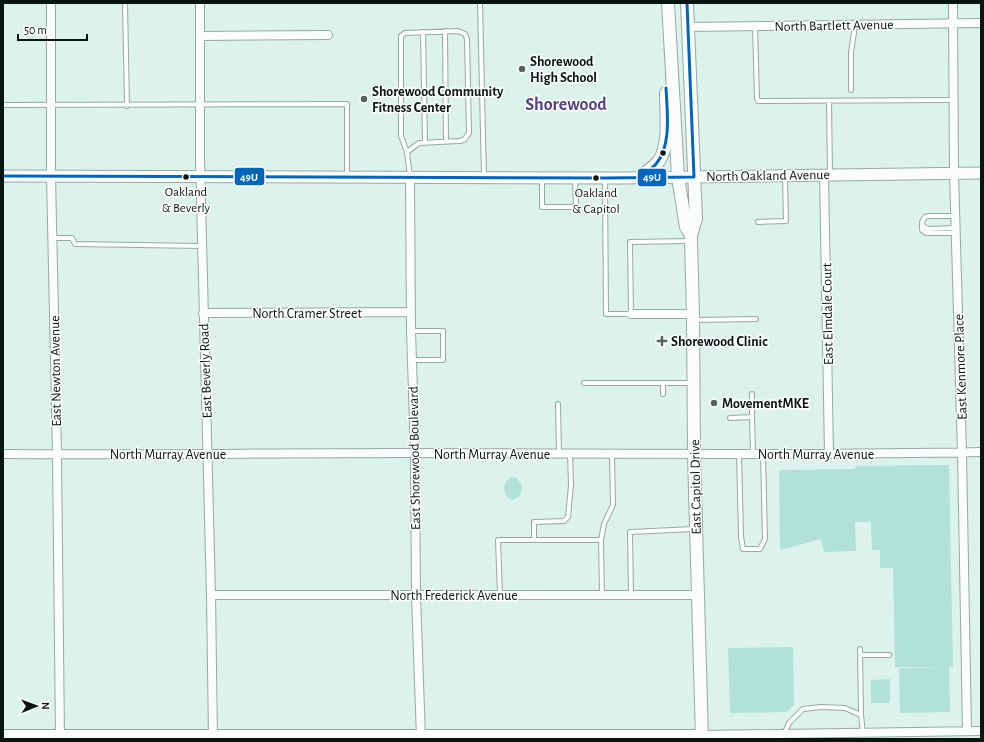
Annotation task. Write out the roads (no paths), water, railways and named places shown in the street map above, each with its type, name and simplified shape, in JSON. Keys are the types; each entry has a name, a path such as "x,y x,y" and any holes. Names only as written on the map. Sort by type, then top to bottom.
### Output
{"main road":[{"name":"East Capitol Drive","path":"668,3 676,158 686,226 691,238"},
{"path":"673,3 673,13 676,22 687,27"},
{"name":"East Capitol Drive","path":"687,3 696,219 691,238 694,317 694,454 701,737"},
{"path":"639,178 658,162 665,143 665,66 670,48"},
{"name":"North Oakland Avenue","path":"3,176 639,178 785,174 981,172"}],"street":[{"name":"East Newton Avenue","path":"51,3 51,176 57,454 60,737"},
{"name":"East Beverly Road","path":"200,3 203,313 208,455 213,737"},
{"name":"East Kenmore Place","path":"953,3 955,231 962,453 967,731"},
{"name":"North Bartlett Avenue","path":"687,27 981,23"},
{"path":"200,36 328,35"},
{"name":"East Elmdale Court","path":"827,174 830,454"},
{"name":"East Shorewood Boulevard","path":"410,177 411,331 415,453 416,596 421,737"},
{"name":"North Cramer Street","path":"203,313 411,312"},
{"path":"631,314 694,317"},
{"name":"North Murray Avenue","path":"3,454 208,455 415,453 753,455 981,452"},
{"name":"North Frederick Avenue","path":"211,595 698,595"},
{"path":"3,735 60,737 701,737 863,733 879,736 981,731"}],"lane":[{"path":"125,3 127,106"},
{"path":"480,3 484,177"},
{"path":"851,90 850,53 855,24"},
{"path":"755,26 758,101 953,100"},
{"path":"407,152 419,143 464,140 469,133 467,39 465,34 458,31 423,32 405,33 401,36 401,136 407,152 410,177"},
{"path":"423,32 425,142"},
{"path":"445,32 446,142"},
{"path":"827,174 829,101"},
{"path":"3,105 127,106 200,104 347,104 347,177"},
{"path":"758,222 786,221 785,174"},
{"path":"542,177 542,207 576,207 576,178"},
{"path":"605,178 606,314 631,314 630,242 691,238"},
{"path":"955,216 929,216 925,217 922,222 923,226 928,229 955,231"},
{"path":"52,238 72,238 76,244 202,246"},
{"path":"694,317 756,319"},
{"path":"411,331 443,331 443,360 412,360"},
{"path":"661,378 663,394"},
{"path":"584,383 694,384"},
{"path":"752,394 753,455"},
{"path":"558,404 558,454"},
{"path":"730,418 752,417"},
{"path":"534,540 534,522 564,521 568,517 571,485 570,454"},
{"path":"602,595 601,540 604,524 613,505 612,454"},
{"path":"739,454 741,536 743,549 760,549 765,539 763,454"},
{"path":"631,595 630,532 696,529"},
{"path":"500,596 498,540 601,540"},
{"path":"860,649 860,715 863,733"},
{"path":"860,655 889,655"},
{"path":"784,734 789,723 803,709 821,707 845,708 860,715"}],"place":[{"name":"Shorewood High School","path":"522,69"},
{"name":"Shorewood Community Fitness Center","path":"364,99"},
{"name":"Oakland & Beverly","path":"186,177"},
{"name":"Oakland & Capitol","path":"596,178"},
{"name":"Shorewood Clinic","path":"662,341"},
{"name":"MovementMKE","path":"714,403"}],"district":[{"name":"Shorewood","path":"566,104"}]}
